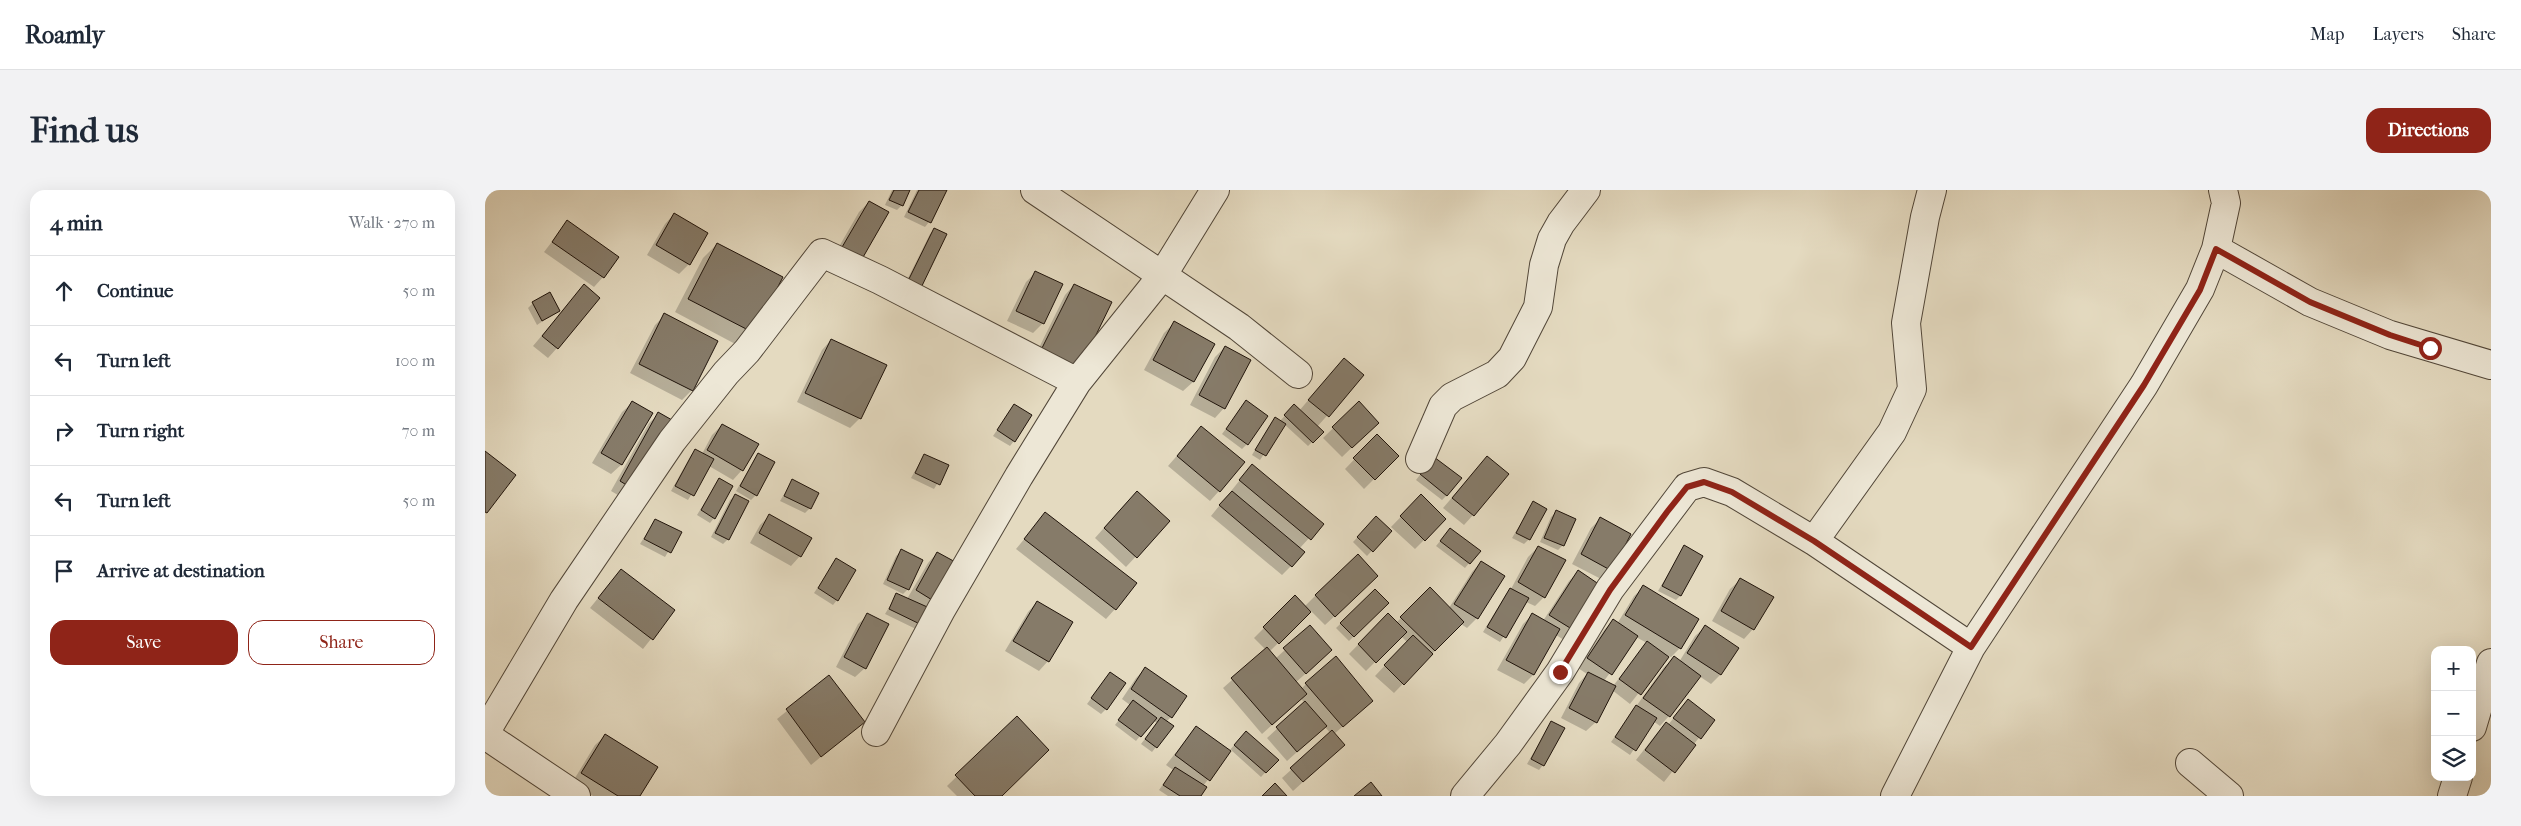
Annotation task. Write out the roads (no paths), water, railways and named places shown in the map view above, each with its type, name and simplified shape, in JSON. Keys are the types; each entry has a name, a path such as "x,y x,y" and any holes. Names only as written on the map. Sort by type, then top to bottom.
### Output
{"street":[{"path":"1035,190 1239,327 1298,374"},
{"path":"876,732 951,593 1019,476 1077,382 1162,276 1215,190"},
{"path":"1420,459 1443,406 1453,397 1497,374 1512,358 1538,307 1544,265 1552,239 1561,222 1586,190"},
{"path":"1814,541 1893,432 1912,389 1906,323 1925,217 1932,190"},
{"path":"1895,796 1971,647 2144,385 2200,290 2216,249 2226,203 2223,190"},
{"path":"2216,249 2319,305 2390,335 2491,365"},
{"path":"576,796 485,734 564,600 672,441 747,351 822,252 881,280 1077,382"},
{"path":"1465,796 1508,744 1560,672 1610,590 1687,487 1704,482 1732,492 1814,541 1971,647"},
{"path":"2476,714 2491,663"},
{"path":"2190,763 2229,796"},
{"path":"2452,796 2457,781"}]}
